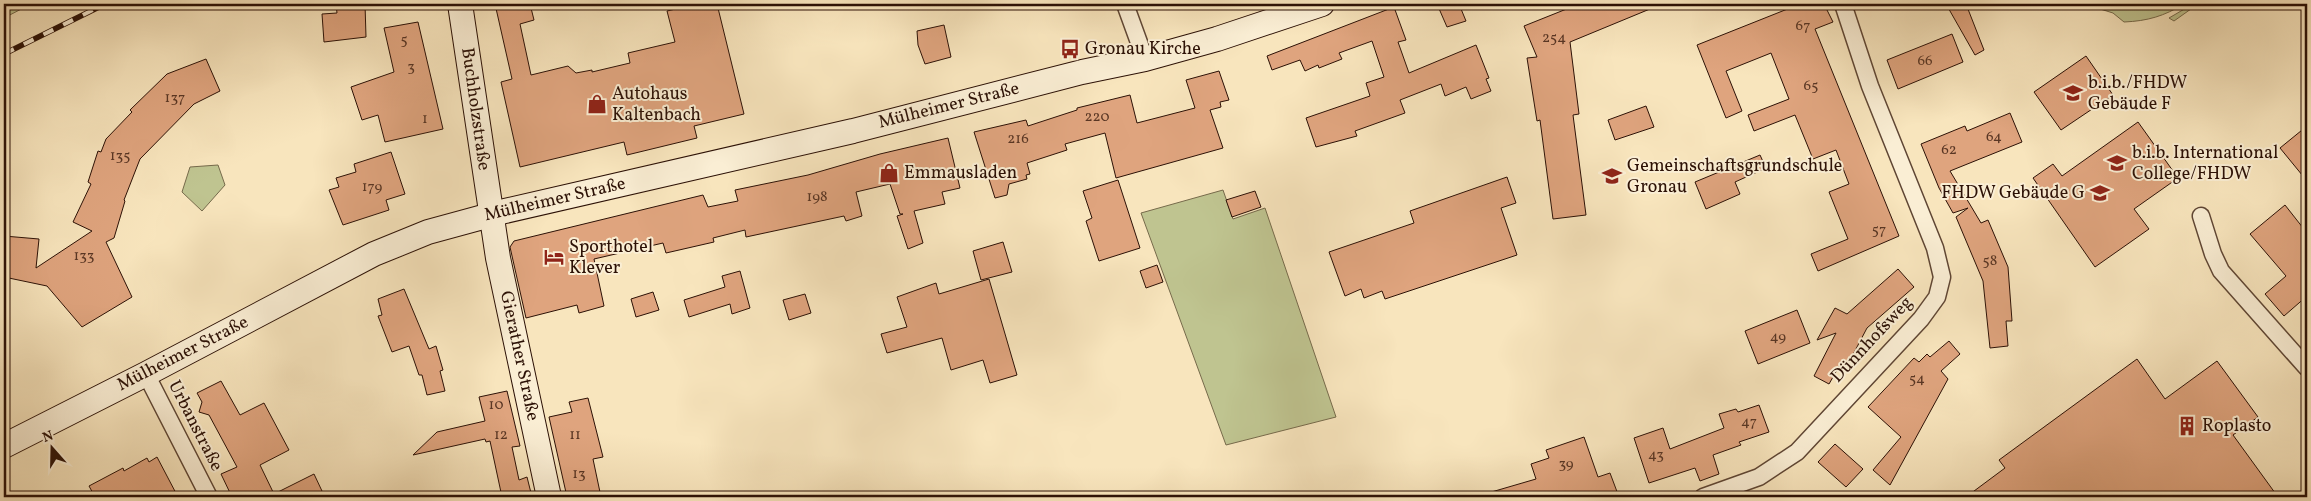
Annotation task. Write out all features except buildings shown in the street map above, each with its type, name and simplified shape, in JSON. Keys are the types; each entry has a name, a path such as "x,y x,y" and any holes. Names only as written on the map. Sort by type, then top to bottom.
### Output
{"main road":[{"name":"Buchholzstraße","path":"460,4 491,214"},
{"name":"Mülheimer Straße","path":"4,446 374,254 428,232 491,214 853,131 1082,72 1145,59 1217,39 1322,4"},
{"name":"Gierather Straße","path":"491,214 519,360 549,497"}],"street":[{"path":"1125,4 1145,59"},
{"name":"Dünnhofsweg","path":"1703,497 1759,477 1797,452 1921,320 1937,297 1942,276 1935,248 1870,86 1843,4"},
{"path":"2201,216 2213,254 2221,271 2307,368"},
{"name":"Urbanstraße","path":"146,374 209,497"}],"green space":[{"path":"4,4 26,4 29,5 4,18"},
{"path":"2102,4 2184,4 2156,17 2124,22 2113,13 2097,8"},
{"path":"2193,4 2198,4 2174,21 2169,18"},
{"path":"218,165 225,185 202,211 182,192 190,167"},
{"path":"1223,190 1233,219 1265,208 1336,417 1226,445 1141,213"}],"railway":[{"path":"4,54 105,4"}],"place":[{"name":"Gronau Kirche","path":"1070,49"},
{"name":"b.i.b./FHDW Gebäude F","path":"2073,93"},
{"name":"Autohaus Kaltenbach","path":"597,104"},
{"name":"b.i.b. International College/FHDW","path":"2117,163"},
{"name":"Emmausladen","path":"889,173"},
{"name":"Gemeinschaftsgrundschule Gronau","path":"1612,176"},
{"name":"FHDW Gebäude G","path":"2100,193"},
{"name":"Sporthotel Klever","path":"554,257"},
{"name":"Roplasto","path":"2187,426"}]}
